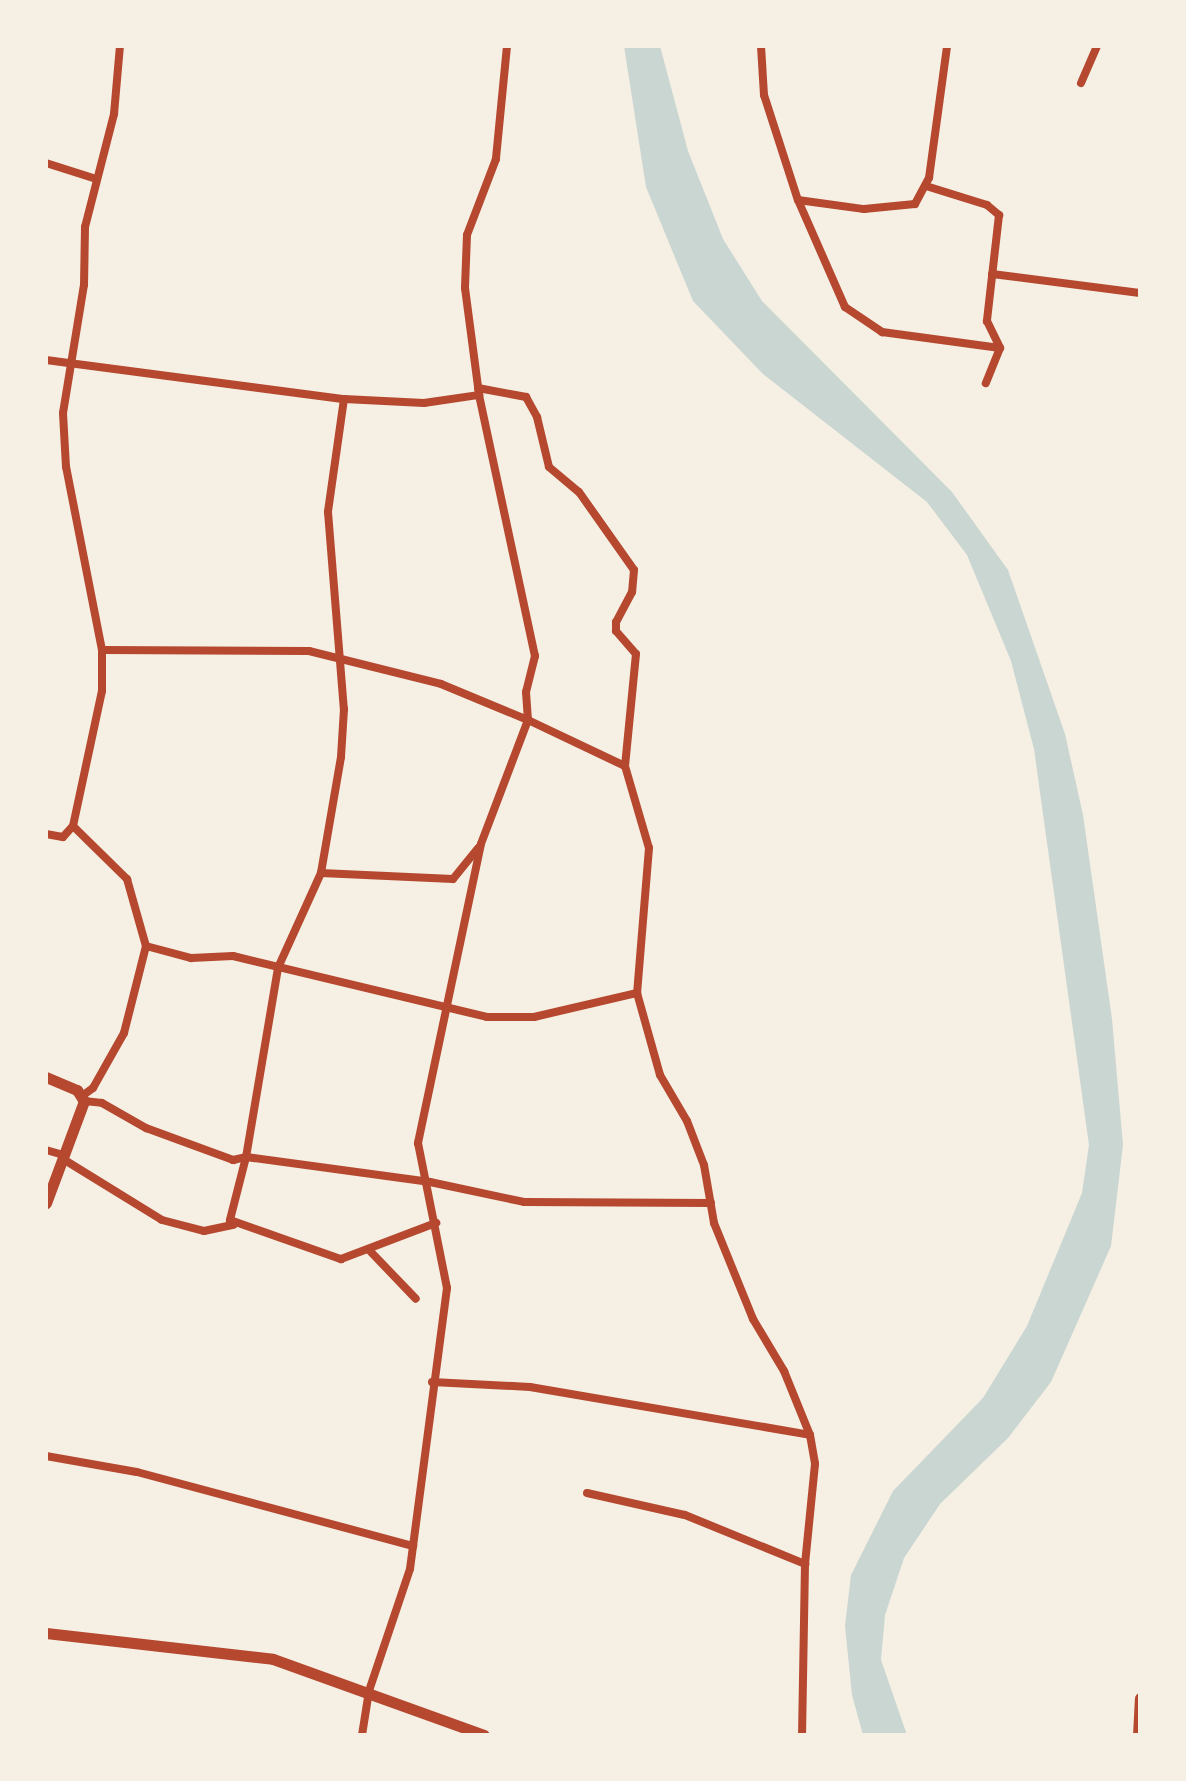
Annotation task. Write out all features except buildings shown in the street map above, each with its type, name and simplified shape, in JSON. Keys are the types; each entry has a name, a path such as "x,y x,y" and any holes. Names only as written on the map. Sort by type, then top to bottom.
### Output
{"street":[{"path":"46,834 63,837 73,826 102,691 102,650 66,467 63,413 84,285 85,227 114,114 120,46"},
{"path":"362,1735 369,1691 402,1602 413,1546 432,1382 447,1288 430,1182 418,1143 443,1009 481,844 528,720 526,692 535,656 479,391 465,288 467,235 496,159 507,46"},
{"path":"761,46 764,95 798,200 853,317 882,332 1000,348"},
{"path":"798,200 901,209 915,204 926,186 947,46"},
{"path":"1081,83 1097,46"},
{"path":"46,163 96,179"},
{"path":"926,186 996,210 1000,222 987,321 1000,348 986,383"},
{"path":"992,274 1140,293"},
{"path":"46,360 344,399 424,403 479,391 526,397 537,417 549,467 579,492 634,570 632,592 616,622 616,631 636,654 625,766 649,848 637,993 649,1044 687,1121 711,1203 753,1319 784,1371 810,1435 815,1464 805,1564 802,1735"},
{"path":"233,1225 230,1217 246,1157 278,968 321,873 341,757 344,709 328,512 344,399"},
{"path":"102,650 309,651 453,688 625,766"},
{"path":"46,1203 83,1098 93,1088 124,1033 146,946 127,879 73,826"},
{"path":"321,873 453,879 481,844"},
{"path":"146,946 191,958 233,956 443,1009 487,1017 534,1017 637,993"},
{"path":"46,1077 146,1128 221,1157 246,1157 430,1182 524,1202 711,1203"},
{"path":"46,1150 63,1157 162,1220 204,1231 233,1225 341,1259 370,1251 436,1223"},
{"path":"370,1251 416,1299"},
{"path":"432,1382 530,1387 810,1435"},
{"path":"46,1456 137,1472 413,1546"},
{"path":"587,1493 685,1515 805,1564"},
{"path":"46,1633 273,1659 369,1691 484,1735"},
{"path":"1138,1735 1140,1698"}],"shaded area":[{"path":"624,46 660,46 688,151 723,239 762,301 952,492 1008,570 1065,734 1083,815 1112,1019 1123,1145 1111,1246 1051,1382 1008,1438 940,1504 904,1558 885,1615 881,1660 907,1735 863,1735 852,1695 845,1626 851,1575 893,1491 983,1398 1027,1326 1082,1193 1089,1145 1034,749 1011,661 967,555 927,502 763,374 693,301 646,187"}]}
